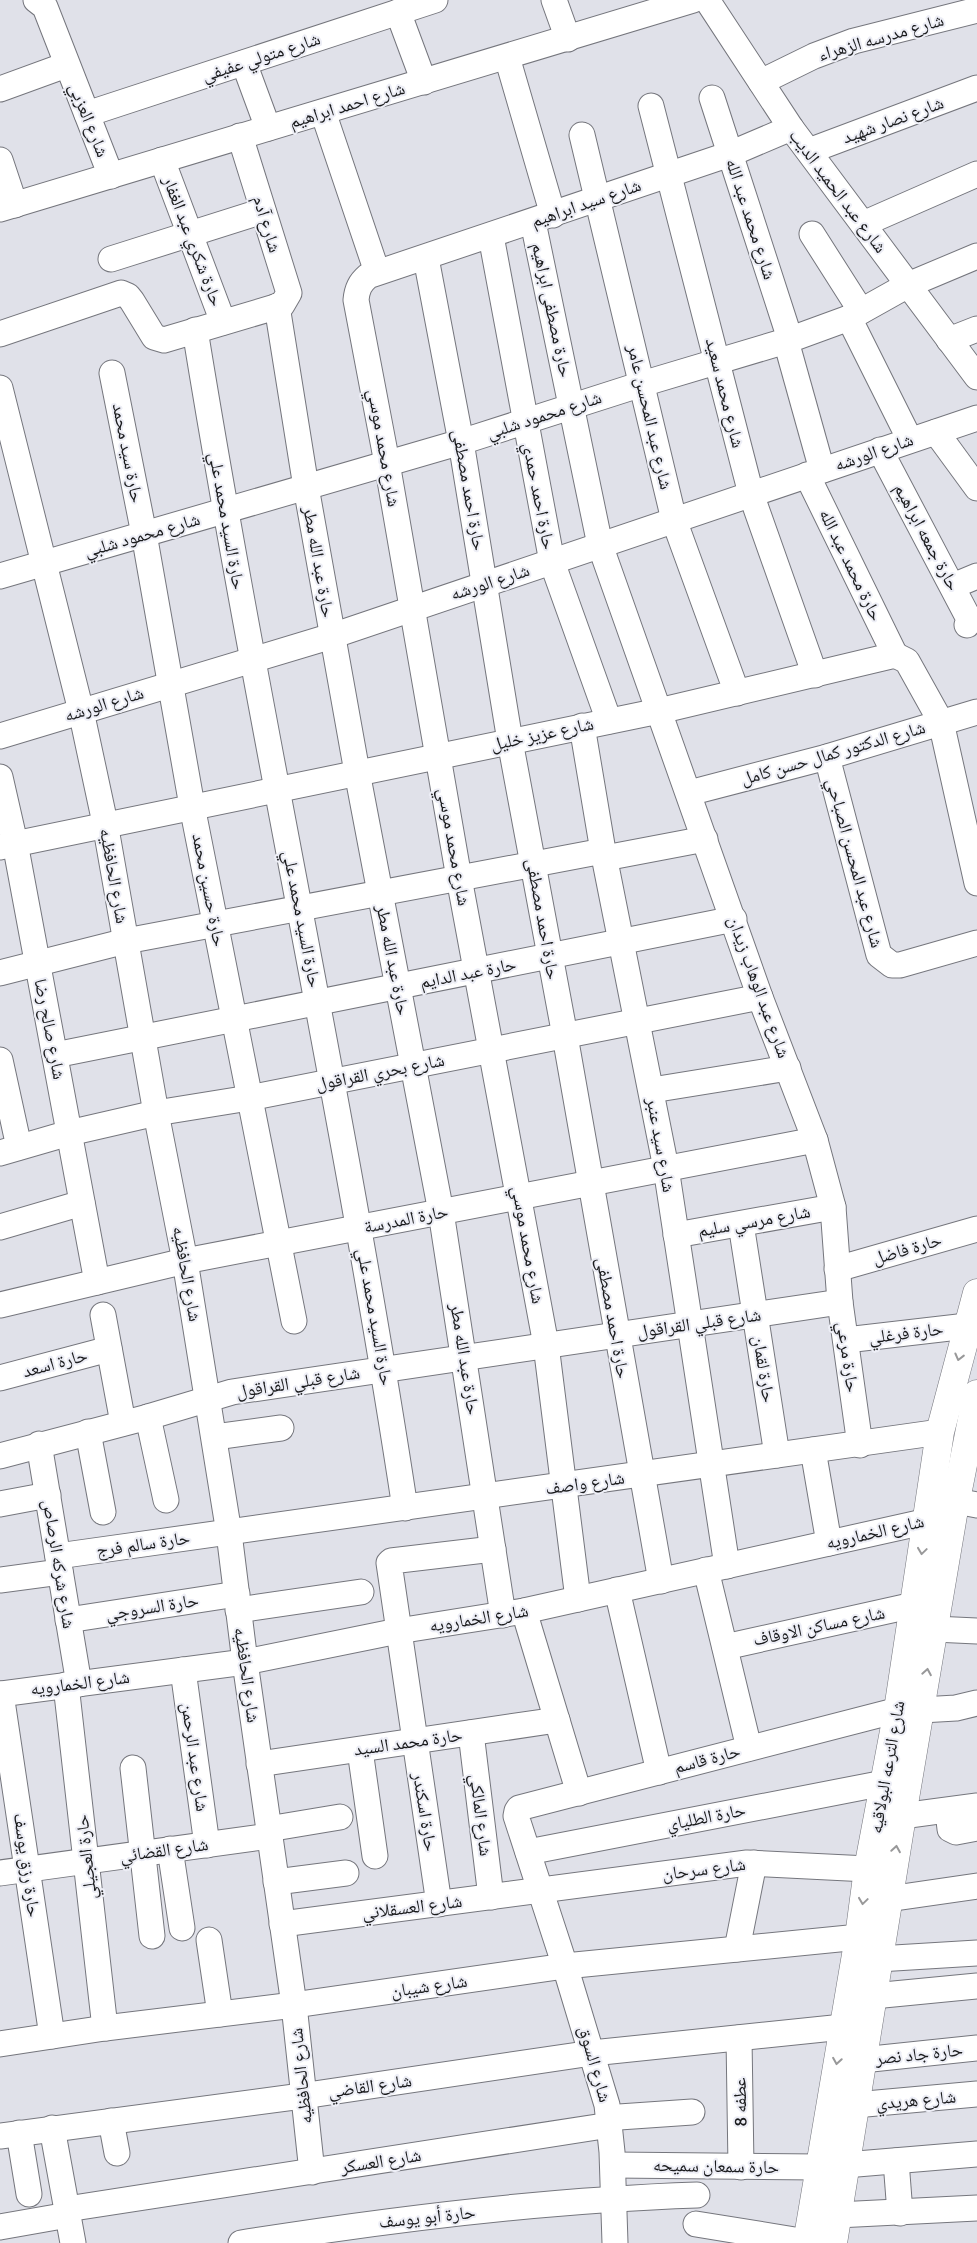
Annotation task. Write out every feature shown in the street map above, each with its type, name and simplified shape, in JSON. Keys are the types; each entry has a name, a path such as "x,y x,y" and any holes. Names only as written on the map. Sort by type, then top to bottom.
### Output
{"main road":[{"name":"شارع الترعه البولاقيه","path":"807,2243 832,2166 855,2105 902,1816 914,1606 926,1521 940,1432 977,1293"},
{"name":"شارع الترعه البولاقيه","path":"833,2243 837,2215 832,2166 843,2027 868,1869 884,1783 934,1628 962,1507 977,1394"}],"street":[{"name":"شارع العزبي","path":"36,0 45,7 111,176"},
{"name":"شارع متولي عفيفي","path":"87,114 435,0"},
{"path":"554,0 568,39"},
{"name":"شارع احمد ابراهيم","path":"7,207 568,39 711,3"},
{"name":"شارع عبد الحميد الديب","path":"711,3 808,151 977,377"},
{"name":"شارع مدرسه الزهراء","path":"761,82 814,56 854,41 977,10"},
{"path":"398,12 424,82"},
{"name":"حارة مصطفى ابراهيم","path":"507,57 543,218 572,406 600,545 659,710"},
{"path":"244,63 268,128"},
{"path":"0,89 66,64"},
{"name":"شارع نصار شهيد","path":"808,151 977,88"},
{"name":"شارع محمد عبد الله","path":"712,98 788,340 814,472"},
{"name":"شارع محمد سعيد","path":"650,106 750,494 815,675"},
{"path":"323,112 378,272"},
{"name":"شارع سيد ابراهيم","path":"378,272 426,258 730,154 792,128"},
{"name":"شارع عبد المحسن عامر","path":"582,135 674,520 736,693"},
{"name":"شارع آدم","path":"240,136 289,293 285,301 277,306"},
{"path":"0,160 7,207"},
{"name":"حارة شكري عبد الغفار","path":"162,160 223,322"},
{"path":"863,224 977,174"},
{"path":"111,259 264,211"},
{"path":"812,234 855,314 910,440"},
{"name":"حارة احمد حمدي","path":"491,236 552,562 608,721"},
{"name":"شارع محمود شلبي","path":"0,576 461,442 788,340 855,314 908,285 977,256"},
{"name":"حارة احمد مصطفى","path":"426,258 461,442 510,741 534,864 616,1335 661,1580"},
{"name":"شارع محمد موسي","path":"378,272 368,276 361,282 357,290 356,300 387,464 459,878 520,1196 546,1344 578,1599"},
{"path":"0,334 121,293 128,296 132,301 150,332 164,340 277,306"},
{"name":"حارة عبد الله مطر","path":"277,306 332,636 441,1212 465,1356 493,1549 514,1613 557,1720 579,1792"},
{"path":"949,340 977,329"},
{"name":"حارة السيد محمد علي","path":"195,330 224,511 278,788 384,1368 405,1508"},
{"name":"حارة سيد محمد","path":"112,372 144,534"},
{"name":"شارع الحافظيه","path":"0,388 81,711 105,823 156,1113 185,1262 229,1532 259,1764 294,2005 302,2096 312,2172"},
{"name":"شارع الورشه","path":"0,736 332,636 977,418"},
{"path":"936,432 977,488"},
{"name":"حارة جمعه ابراهيم","path":"880,450 953,586 969,619 967,625"},
{"name":"حارة محمد عبد الله","path":"814,472 895,655"},
{"name":"حارة حسين محمد","path":"144,534 192,806 294,1322"},
{"path":"953,586 977,576"},
{"path":"895,655 907,661 942,722 977,883"},
{"name":"شارع عزيز خليل","path":"8,845 105,823 608,721 815,675 895,655"},
{"name":"شارع عبد الوهاب زيدان","path":"659,710 706,839 760,997 814,1140 833,1207 837,1269"},
{"name":"شارع الدكتور كمال حسن كامل","path":"689,793 827,757 977,712"},
{"name":"شارع سيد عنبر","path":"582,726 604,855 666,1168 712,1465 716,1568 725,1646 749,1748"},
{"name":"شارع عبد المحسن الصباحي","path":"827,757 879,955 892,964 900,965 977,943"},
{"name":"شارع صالح رضا","path":"0,777 8,845 37,964 97,1282"},
{"path":"0,973 126,941 534,864 706,839"},
{"name":"حارة عبد الدايم","path":"55,1056 734,919"},
{"name":"شارع بحري القراقول","path":"9,1150 69,1133 156,1113 249,1098 760,997"},
{"path":"0,1060 9,1150"},
{"path":"652,1090 788,1068"},
{"name":"حارة المدرسة","path":"0,1305 185,1262 814,1140"},
{"path":"0,1227 82,1203"},
{"name":"شارع مرسي سليم","path":"676,1235 833,1207"},
{"name":"حارة لقمان","path":"741,1224 777,1455"},
{"name":"حارة فاضل","path":"837,1269 977,1229"},
{"name":"حارة مرعي","path":"837,1269 860,1445"},
{"name":"شارع قبلي القراقول","path":"0,1456 39,1444 148,1417 232,1392 546,1344 840,1302"},
{"path":"103,1315 123,1423"},
{"name":"حارة فرغلي","path":"846,1340 967,1326"},
{"name":"حارة اسعد","path":"0,1378 109,1349"},
{"path":"148,1417 166,1500"},
{"path":"214,1437 281,1428"},
{"path":"88,1432 103,1512"},
{"name":"شارع واصف","path":"229,1532 860,1445 940,1432"},
{"name":"شارع شركه الرصاص","path":"39,1444 68,1620 73,1684"},
{"path":"813,1450 829,1543"},
{"path":"0,1504 48,1495"},
{"name":"شارع الخمارويه","path":"1,1694 245,1662 398,1631 514,1613 926,1521 962,1507"},
{"name":"حارة سالم فرج","path":"0,1580 59,1564 229,1532"},
{"name":"حارة اسكندر","path":"439,1904 398,1631 390,1562 493,1549"},
{"path":"617,1590 659,1772"},
{"name":"حارة السروجي","path":"68,1620 238,1602 361,1592"},
{"name":"شارع مساكن الاوقاف","path":"725,1646 914,1606"},
{"path":"934,1628 977,1630"},
{"name":"شارع عبد الرحمن","path":"183,1670 207,1845"},
{"name":"حارة العجيلي","path":"73,1684 86,1861 105,2028"},
{"name":"حارة رزق يوسف","path":"1,1694 52,2036"},
{"name":"حارة قاسم","path":"517,1810 749,1748 909,1710 956,1708 977,1703"},
{"name":"حارة محمد السيد","path":"259,1764 557,1720"},
{"name":"شارع المالكي","path":"471,1733 492,1897"},
{"path":"360,1750 375,1856"},
{"path":"133,1768 152,1936"},
{"name":"حارة الطلياي","path":"528,1852 884,1783"},
{"path":"902,1816 977,1806"},
{"name":"شارع السوق","path":"517,1810 516,1816 565,1966 607,2105 613,2165 616,2243"},
{"path":"948,1810 950,1829 956,1832 977,1828"},
{"name":"شارع القضائي","path":"0,1872 207,1845 340,1817"},
{"path":"170,1849 182,1928"},
{"path":"737,1949 754,1863"},
{"name":"شارع سرحان","path":"541,1890 640,1888 754,1863 868,1869"},
{"path":"276,1882 346,1873"},
{"path":"888,1899 977,1886"},
{"name":"شارع العسقلاني","path":"282,1924 541,1890"},
{"name":"شارع شيبان","path":"0,2044 105,2028 294,2005 565,1966 858,1937"},
{"path":"209,1940 220,2014"},
{"path":"878,1959 977,1953"},
{"path":"872,1996 977,1986"},
{"name":"شارع القاضي","path":"10,2134 302,2096 592,2054 843,2027"},
{"name":"عطفه 8","path":"739,2038 741,2166"},
{"name":"حارة جاد نصر","path":"862,2060 977,2048"},
{"name":"شارع هريدي","path":"855,2105 977,2094"},
{"name":"شارع العسكر","path":"0,2227 67,2212 610,2125 612,2121 619,2117 692,2112"},
{"path":"111,2121 117,2153"},
{"path":"52,2128 72,2243"},
{"path":"10,2134 29,2194"},
{"name":"حارة سمعان سميحه","path":"613,2165 832,2166 977,2154"},
{"path":"896,2161 900,2213"},
{"path":"698,2166 695,2234 807,2243"},
{"name":"حارة أبو يوسف","path":"241,2243 353,2234 614,2198 697,2195"},
{"path":"837,2215 977,2208"}]}
